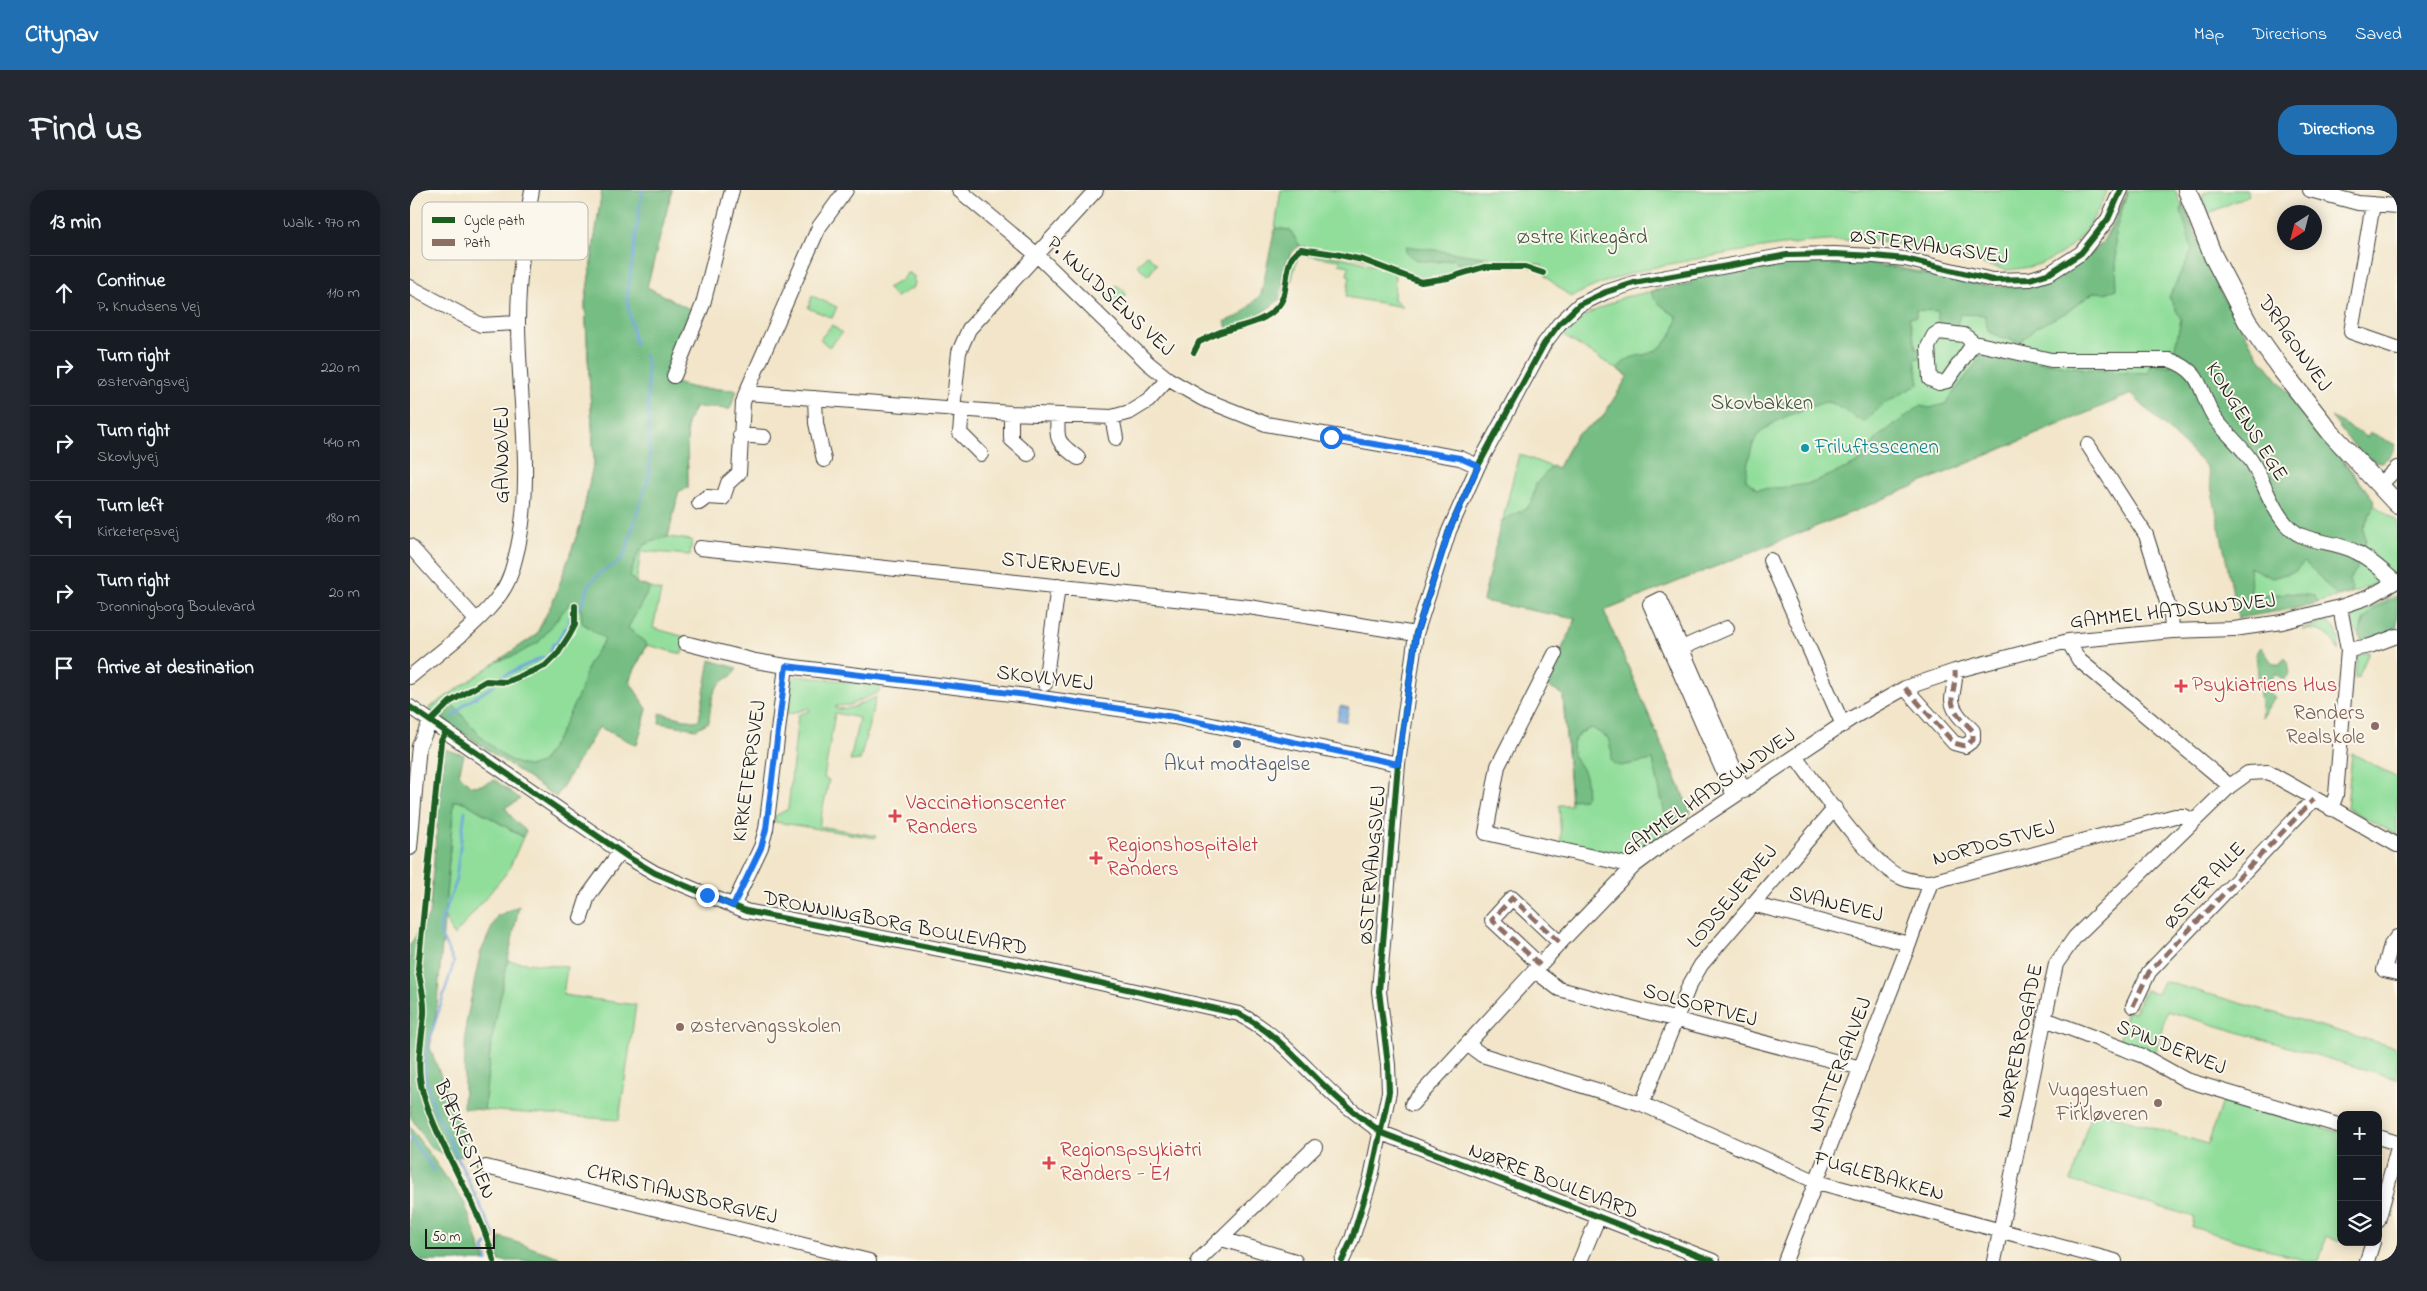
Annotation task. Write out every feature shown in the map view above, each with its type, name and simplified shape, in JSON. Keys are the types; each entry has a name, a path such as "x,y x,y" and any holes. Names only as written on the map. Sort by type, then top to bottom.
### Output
{"main road":[{"name":"DRAGONVEJ","path":"2186,190 2213,256 2247,321 2280,368 2331,433 2378,486 2397,504"}],"street":[{"path":"674,376 703,304 732,190"},
{"path":"699,503 707,497 723,498 728,482 739,472 740,435 743,403 746,393 816,234 830,210 846,190"},
{"name":"P. KNUDSENS VEJ","path":"959,190 1037,256 1130,347 1168,379 1221,408 1266,424 1460,458 1478,466"},
{"path":"981,454 960,433 958,409 959,352 963,340 970,329 1096,190"},
{"name":"ØSTERVANGSVEJ","path":"1342,1261 1352,1239 1371,1177 1382,1133 1389,1092 1379,991 1398,764 1416,634 1449,531 1478,466 1544,344 1559,324 1579,305 1606,292 1634,282 1788,255 1824,254 1906,260 1992,280 2030,279 2050,273 2081,253 2108,220 2121,190"},
{"path":"2310,190 2358,203 2397,206"},
{"path":"2373,204 2351,332 2397,348"},
{"name":"GAVNØVEJ","path":"410,677 476,620 501,594 508,581 520,537 526,477 518,323 521,260"},
{"path":"410,288 481,325 518,323"},
{"name":"KONGENS EGE","path":"1974,343 2051,360 2170,360 2185,366 2194,374 2217,420 2235,439 2251,462 2281,518 2290,530 2306,539 2356,552 2396,582"},
{"path":"746,393 1011,413 1112,417 1130,412 1148,401 1168,379"},
{"path":"815,398 816,423 824,460"},
{"path":"1011,413 1009,434 1011,439 1028,454"},
{"path":"1058,415 1056,437 1062,446 1078,458"},
{"path":"1112,417 1116,438"},
{"path":"740,435 764,436"},
{"path":"2088,445 2146,535 2171,615 2172,631"},
{"path":"2378,486 2397,468"},
{"path":"410,546 476,620"},
{"name":"STJERNEVEJ","path":"700,548 1250,607 1416,634"},
{"path":"1770,560 1843,725"},
{"name":"GAMMEL HADSUNDVEJ","path":"1412,1104 1560,943 1634,866 1739,793 1843,725 1905,688 1955,671 2068,641 2172,631 2250,628 2340,607 2368,597 2396,582"},
{"path":"1045,684 1058,586"},
{"path":"2331,809 2336,795 2348,650 2340,607"},
{"path":"1727,628 1676,650 1739,793"},
{"path":"2348,650 2397,636"},
{"path":"2068,641 2079,660 2230,786"},
{"name":"SKOVLYVEJ","path":"685,643 755,661 786,666 1035,696 1174,717 1398,764"},
{"path":"1555,654 1498,766 1486,833 1634,866"},
{"name":"KIRKETERPSVEJ","path":"733,906 761,848 766,829 786,666"},
{"path":"1905,688 1954,743 1965,746 1973,740 1973,730 1959,716 1952,699 1956,685 1955,671"},
{"name":"DRONNINGBORG BOULEVARD","path":"410,707 620,852 655,873 733,906 783,918 1024,966 1239,1014 1258,1024 1276,1038 1342,1102 1382,1133"},
{"path":"410,848 414,758 431,721"},
{"name":"NORDOSTVEJ","path":"1796,757 1835,808 1885,867 1908,880 1931,882 2175,816 2184,816 2194,821"},
{"name":"NØRREBROGADE","path":"1994,1261 2002,1232 2056,964 2064,950 2075,937 2230,786 2248,773 2268,772 2397,845"},
{"name":"ØSTER ALLE","path":"2133,1006 2149,972 2314,799"},
{"name":"LODSEJERVEJ","path":"1675,1020 1689,986 1701,965 1835,808"},
{"path":"581,918 588,896 620,852"},
{"name":"NATTERGALVEJ","path":"1785,1261 1909,944 1931,882"},
{"path":"1538,968 1492,920 1512,898 1560,943"},
{"name":"SVANEVEJ","path":"1752,904 1909,944"},
{"path":"2390,971 2391,945 2397,936"},
{"name":"SOLSORTVEJ","path":"1538,968 1559,989 1861,1068"},
{"name":"SPINDERVEJ","path":"2045,1019 2143,1056 2186,1080 2337,1125"},
{"path":"1642,1104 1675,1020"},
{"name":"FUGLEBAKKEN","path":"1467,1044 1482,1054 1642,1104 1817,1182 2115,1261"},
{"name":"NØRRE BOULEVARD","path":"1382,1133 1713,1261"},
{"path":"2382,1138 2397,1143"},
{"path":"1198,1261 1315,1146"},
{"path":"2382,1206 2397,1151"},
{"name":"CHRISTIANSBORGVEJ","path":"486,1167 869,1261"},
{"path":"1580,1261 1598,1218"},
{"path":"1222,1239 1295,1261"},
{"path":"2368,1261 2371,1246"}],"green space":[{"path":"602,190 672,190 647,287 695,312 668,381 694,388 737,390 730,409 696,407 687,422 688,488 679,491 668,537 692,540 690,555 641,551 636,583 661,591 653,628 685,637 682,654 647,645 629,681 647,709 637,745 599,727 556,797 428,709 536,635 555,598 581,523 594,461 585,304"},
{"path":"602,190 672,190 647,287 695,312 668,381 694,388 737,390 730,409 695,407 687,423 688,488 679,491 668,537 651,542 641,549 630,576 636,583 650,588 628,628 647,644 629,681 647,709 637,745 599,727 556,797 442,718 452,704 485,740 505,757 526,766 541,763 557,739 579,694 589,663 605,639 582,623 581,610 569,604 539,642 518,654 496,662 536,635 555,597 581,523 594,461 585,304"},
{"name":"Østre Kirkegård","path":"1281,190 2108,190 2091,222 2070,246 2058,256 2043,263 2027,267 2007,270 1924,249 1874,241 1808,242 1719,255 1661,266 1608,281 1571,297 1546,277 1542,265 1469,255 1438,262 1454,259 1464,271 1447,277 1422,280 1389,266 1360,257 1300,246 1290,230 1275,228"},
{"name":"Skovbakken","path":"2128,190 2175,190 2218,288 2257,354 2354,474 2373,499 2374,505 2397,521 2397,568 2388,579 2360,590 2298,608 2235,594 2207,467 2131,394 1862,508 1604,611 1691,813 1625,861 1561,844 1559,805 1571,805 1563,695 1545,685 1576,619 1483,601 1519,454 1557,469 1576,435 1602,418 1628,376 1562,335 1588,314 1624,297 1690,284 1690,279 1793,262 1893,266 1990,287 2015,288 2044,283 2067,272 2083,261 2104,240"},
{"name":"Skovbakken","path":"2128,190 2115,233 2117,289 2105,293 2094,292 2067,312 2037,327 2020,342 2000,337 1988,331 1985,315 1960,314 1957,326 1953,329 1941,328 1938,325 1938,311 1916,310 1916,317 1909,317 1916,348 1923,350 1922,357 1915,359 1919,384 1885,403 1865,421 1832,403 1825,402 1789,415 1772,424 1758,435 1753,443 1746,480 1757,489 1788,487 1812,483 1858,463 1879,436 1920,406 1930,408 1945,404 1981,357 1977,352 1980,350 2105,371 2148,373 2150,364 2171,366 2181,319 2169,297 2192,250 2181,210 2183,204 2218,288 2257,354 2373,499 2374,505 2363,529 2366,542 2357,558 2357,569 2349,580 2352,589 2349,594 2338,597 2304,562 2296,571 2272,578 2250,567 2251,593 2256,597 2288,593 2315,596 2318,603 2238,618 2207,467 2131,394 1862,508 1604,611 1691,813 1668,829 1653,760 1620,766 1614,764 1611,759 1612,753 1608,738 1592,728 1580,733 1572,746 1574,756 1585,776 1587,796 1584,799 1571,800 1563,695 1545,685 1576,619 1483,601 1501,521 1527,508 1532,501 1536,484 1552,466 1557,469 1576,435 1602,418 1628,376 1617,369 1622,363 1632,357 1651,353 1667,340 1673,331 1677,317 1655,299 1651,291 1690,284 1690,279 1748,268 1827,260 1881,265 1949,280 1982,285 2015,286 2046,281 2076,267 2103,241 2114,223"},
{"path":"2216,190 2246,190 2249,195 2207,214 2202,198 2204,193"},
{"path":"1275,228 1290,230 1300,246 1287,262 1279,300 1246,325 1227,329 1225,321 1240,316 1261,294"},
{"path":"1406,246 1538,265 1536,267 1492,265 1464,271 1454,259 1428,262 1416,259 1406,252"},
{"path":"1302,250 1354,260 1394,272 1394,299 1403,307 1346,297 1350,276 1347,275 1349,266 1339,264 1340,260 1302,255 1298,257 1286,303 1282,306 1289,267 1293,259"},
{"path":"1147,255 1157,264 1148,276 1137,265"},
{"path":"907,273 915,277 913,279 915,282 914,287 896,297 887,288 900,281"},
{"path":"1116,285 1124,290 1126,296 1115,307 1104,297"},
{"path":"812,296 837,307 832,318 808,308"},
{"path":"832,325 842,333 829,347 820,339"},
{"path":"2331,417 2367,437 2370,432 2396,445 2394,451 2381,462 2366,457 2353,445"},
{"path":"2397,595 2397,598 2385,603 2363,620 2359,636 2353,626 2352,616"},
{"path":"2397,598 2397,630 2362,641 2359,636 2368,615 2376,608"},
{"path":"2326,622 2335,627 2339,640 2338,651 2333,640 2325,633 2315,630 2302,630"},
{"path":"2261,647 2273,664 2280,664 2284,658 2288,663 2290,673 2284,680 2275,674 2269,683 2270,692 2275,697 2262,717 2256,654"},
{"path":"2369,652 2358,678 2355,679 2357,655"},
{"path":"710,660 737,668 734,674 717,687 712,702 709,722 696,729 659,723 660,713 693,721 699,720"},
{"path":"798,676 881,685 879,692 850,705 836,706 836,709 851,708 876,697 860,760 850,761 859,718 835,713 824,778 829,780 819,826 876,836 875,838 775,822 775,816 788,809 798,715 811,710 809,708 787,715 792,679"},
{"path":"444,749 464,755 459,774 471,786 482,785 495,780 520,799 505,807 513,819 526,831 523,837 464,802 454,801 437,1005 430,1048 467,1143 465,1155 454,1158 431,1148 410,1116 410,945 429,915"},
{"path":"2352,753 2397,778 2397,835 2347,808"},
{"path":"454,800 464,802 523,837 508,871 454,936 444,916"},
{"path":"519,906 491,1043 484,1110 463,1108 466,1023 480,954 497,916"},
{"path":"507,961 567,967 563,995 636,1005 619,1120 484,1110 491,1043"},
{"path":"2163,981 2394,1047 2397,1051 2397,1079 2167,1011 2155,1054 2119,1041 2127,1011 2134,1012 2145,990 2157,994"},
{"path":"2223,1098 2337,1132 2337,1240 2326,1237 2319,1261 2306,1261 2192,1227 2194,1217 2071,1181 2092,1109 2208,1144"},
{"path":"410,1127 464,1202 485,1261 410,1261"},
{"path":"501,1237 559,1257 557,1261 499,1261 496,1251"}],"water":[{"path":"1340,706 1349,708 1346,722 1337,720"}],"waterway":[{"path":"635,344 627,300 642,190"},
{"path":"501,677 541,658 548,657 553,644 557,643 563,631 569,625 569,618 583,603 589,585 600,573 619,562 625,553 650,472 647,360 644,355"},
{"path":"453,717 465,704 495,685"},
{"path":"465,811 455,885 440,925 441,936 454,962 427,1048 425,1078 435,1110 495,1237 484,1248 487,1261"},
{"path":"410,1137 434,1171"}],"marked path":[{"path":"1905,688 1954,743 1965,746 1973,740 1973,731 1960,717 1953,705 1955,671"},
{"path":"2133,1006 2149,972 2314,799"},
{"path":"1540,965 1492,920 1512,898 1560,943"}],"cycle path":[{"path":"1342,1261 1352,1239 1371,1177 1389,1092 1388,1065 1379,991 1398,764 1416,634 1449,531 1478,466 1544,344 1559,324 1579,305 1606,292 1634,283 1787,255 1834,254 1905,259 1992,280 2030,279 2050,273 2081,253 2108,219 2121,190"},
{"path":"1194,352 1199,342 1220,332 1255,322 1274,310 1283,299 1291,260 1301,249 1363,260 1421,282 1448,278 1484,267 1525,267 1543,273"},
{"path":"431,721 450,702 486,681 506,682 545,666 558,653 575,625 575,606"},
{"path":"410,707 628,857 655,873 746,911 1015,964 1239,1014 1268,1032 1342,1102 1382,1133 1713,1261"},
{"name":"BÆKKESTIEN","path":"446,732 441,741 418,969 424,1008 420,1073 423,1093 430,1115 479,1218 494,1261"}],"place":[{"name":"Friluftsscenen","path":"1805,448"},
{"name":"Psykiatriens Hus","path":"2181,686"},
{"name":"Randers Realskole","path":"2375,726"},
{"name":"Akut modtagelse","path":"1237,744"},
{"name":"Vaccinationscenter Randers","path":"895,816"},
{"name":"Regionshospitalet Randers","path":"1096,858"},
{"name":"Østervangsskolen","path":"680,1027"},
{"name":"Vuggestuen Firkløveren","path":"2158,1103"},
{"name":"Regionspsykiatri Randers - E1","path":"1049,1163"}],"route":[{"path":"707,895 733,906 761,848 766,829 786,666 1035,696 1174,717 1398,764 1416,634 1449,531 1478,466 1460,458 1331,437"}]}
